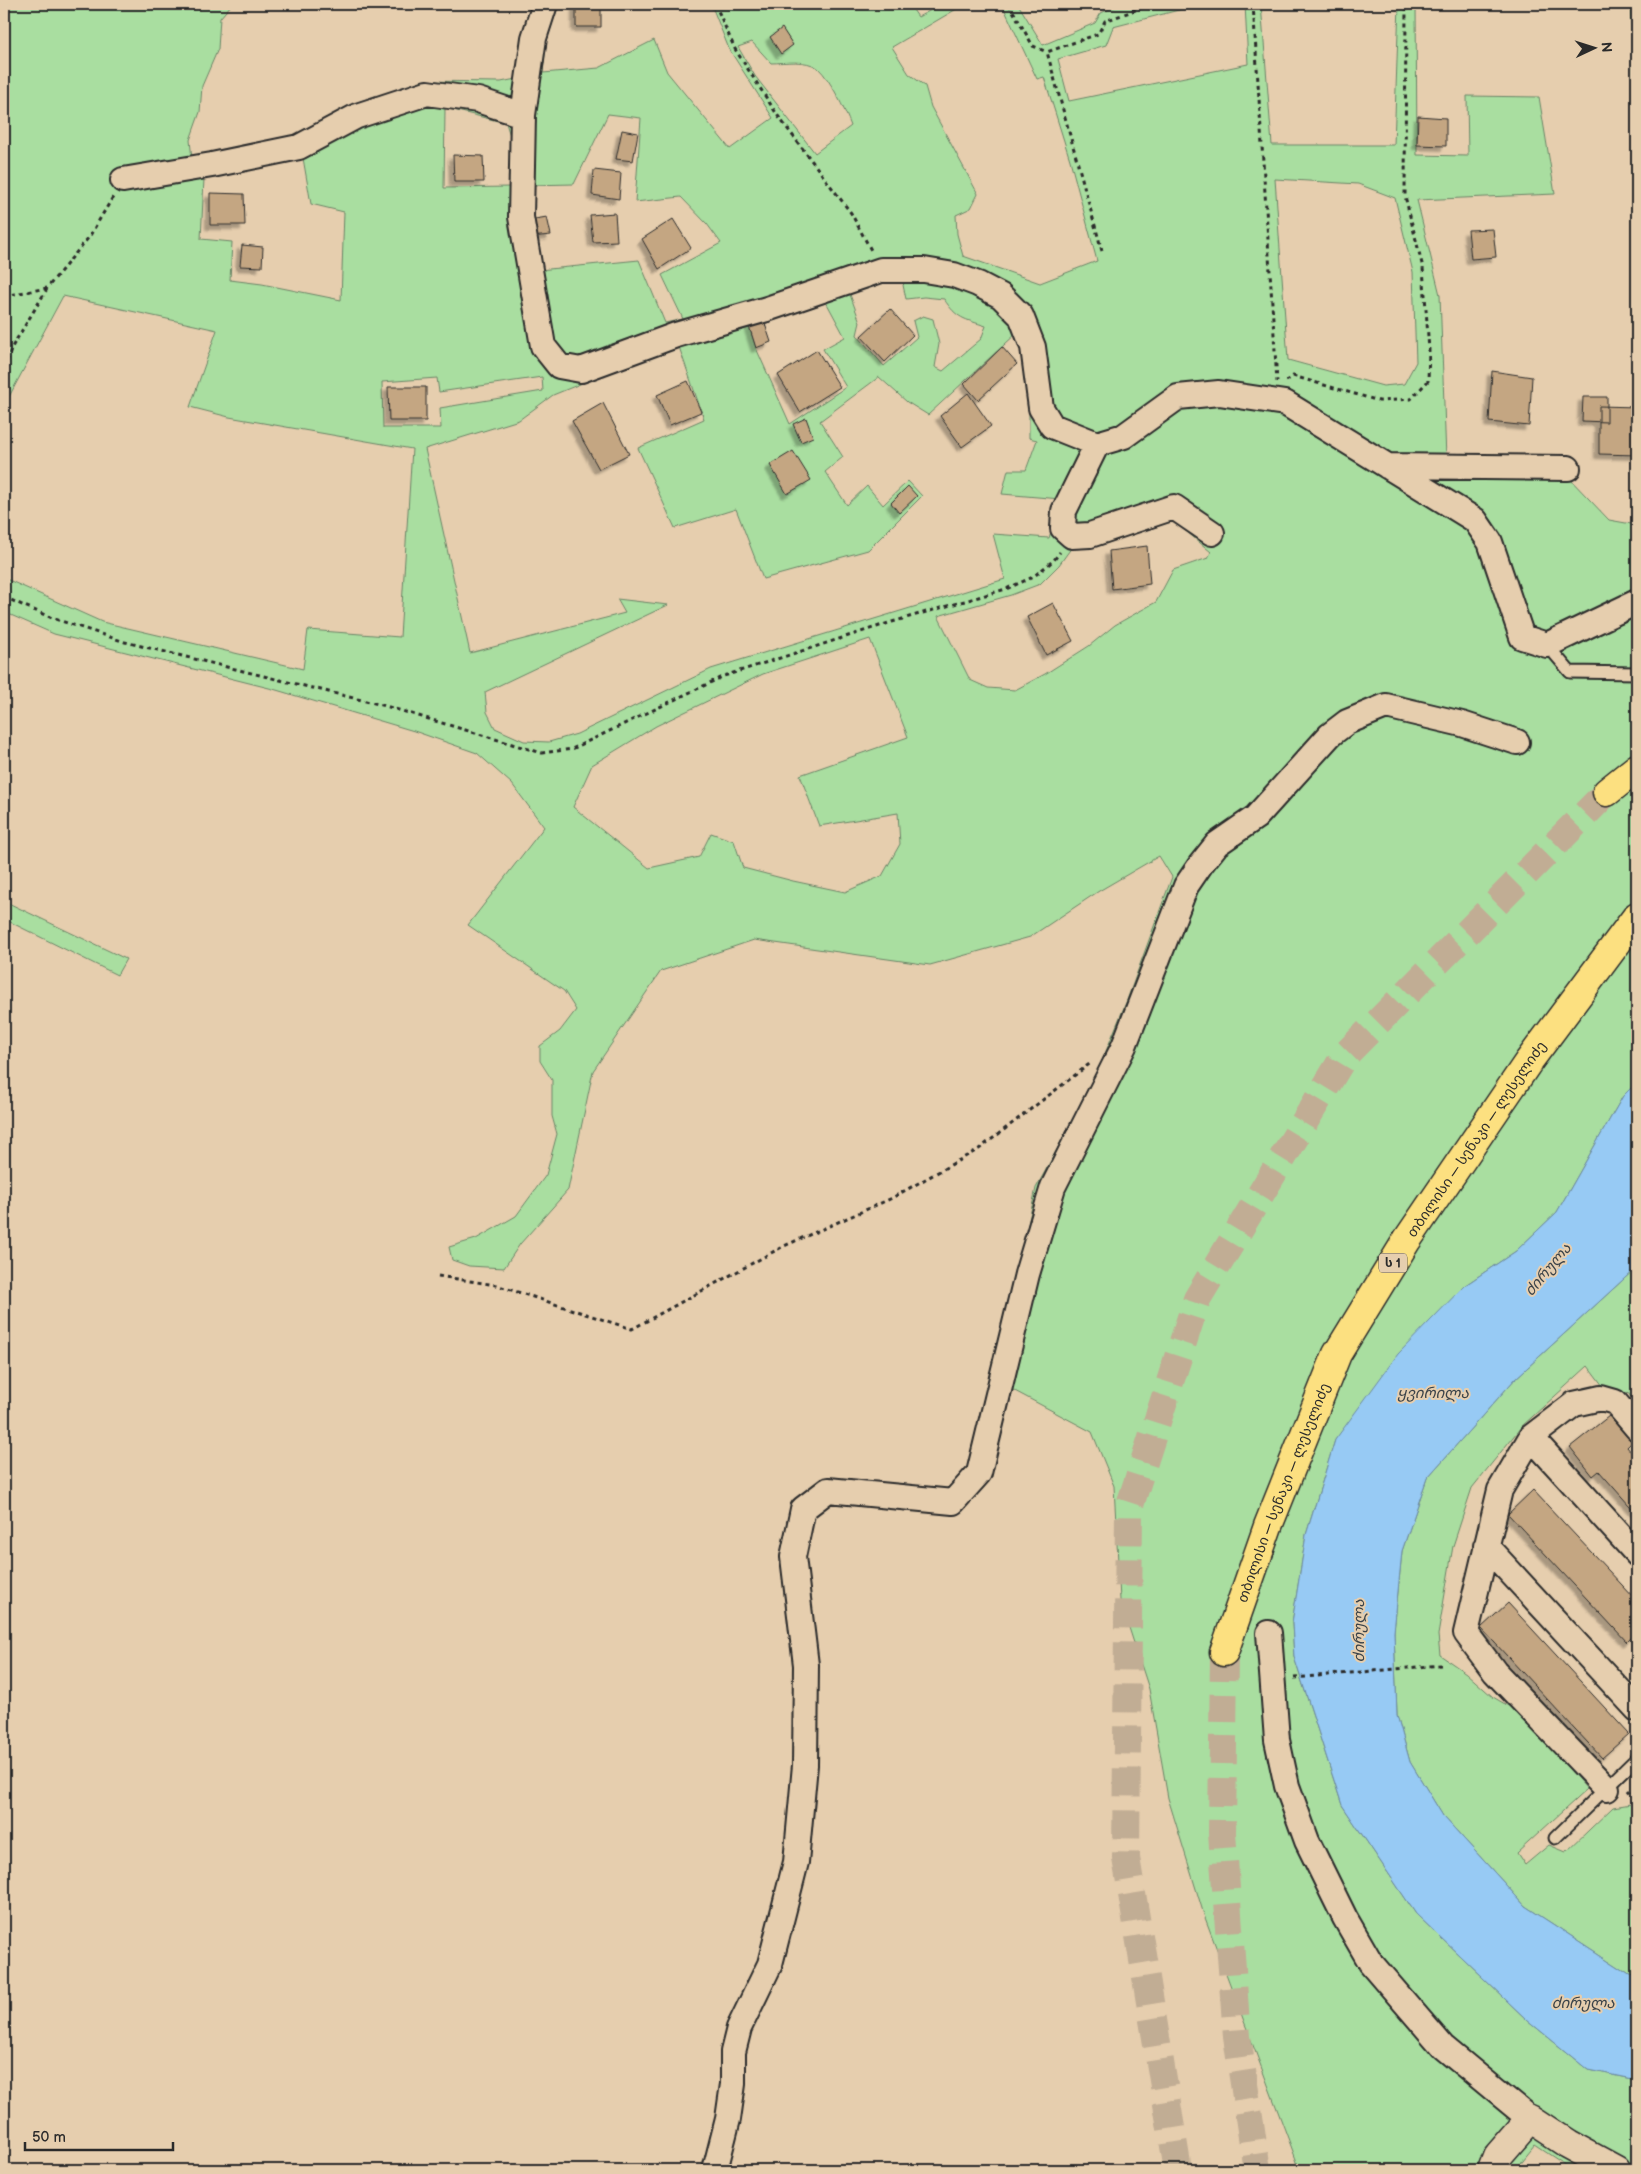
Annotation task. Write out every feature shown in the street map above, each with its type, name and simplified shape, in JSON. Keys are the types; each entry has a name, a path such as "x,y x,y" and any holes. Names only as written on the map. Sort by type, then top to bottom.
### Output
{"highway":[{"path":"1607,792 1634,772"},
{"name":"თბილისი — სენაკი — ლესელიძე","path":"1224,1652 1268,1526 1338,1354 1407,1240 1523,1069 1637,916"}],"street":[{"path":"545,4 534,38 524,114 521,217 543,346 559,366 581,370 676,335 767,309 881,270 924,270 954,275 978,284 1001,296 1022,316 1034,347 1041,408 1052,426 1097,444 1124,436 1178,397 1219,393 1286,403 1475,520 1490,542 1522,637 1547,645 1637,602"},
{"path":"123,180 212,165 299,147 357,116 427,93 478,100 524,114"},
{"path":"1097,444 1064,511 1063,528 1072,536 1090,535 1174,507 1212,533"},
{"path":"1386,466 1568,468"},
{"path":"715,2170 732,2093 733,2052 737,2036 770,1964 796,1862 805,1765 806,1665 793,1558 803,1509 828,1490 954,1502 979,1473 1027,1274 1053,1187 1124,1046 1186,886 1200,864 1217,844 1256,817 1330,734 1347,722 1386,706 1462,724 1517,742"},
{"path":"1607,1789 1495,1672 1466,1633 1500,1490 1531,1438 1574,1404 1601,1398 1615,1402 1635,1419"},
{"path":"1531,1438 1637,1554"},
{"path":"1486,1546 1637,1709"},
{"path":"1269,1633 1271,1680 1277,1740 1287,1786 1307,1841 1345,1918 1371,1963 1443,2047 1474,2075 1530,2119 1568,2144 1616,2170"},
{"path":"1492,2170 1497,2156 1530,2119"}],"lane":[{"path":"1547,645 1570,672 1637,673"},
{"path":"1555,1838 1637,1758"}],"path":[{"path":"715,4 735,49 778,116 851,213 881,270"},
{"path":"1009,4 1033,46 1047,52 1098,34 1105,21 1152,4"},
{"path":"1253,4 1278,388 1293,376 1379,401 1412,399 1428,381 1429,350 1423,268 1405,196 1406,4"},
{"path":"1047,52 1102,251"},
{"path":"4,368 12,347 47,288 89,237 123,180"},
{"path":"4,296 47,288"},
{"path":"4,597 52,618 125,642 382,705 542,754 572,749 724,676 920,613 1006,588 1033,577 1054,560 1072,536"},
{"path":"438,1276 496,1285 632,1330 782,1247 890,1199 979,1149 1087,1065 1124,1046"},
{"path":"1271,1680 1441,1665"}],"green space":[{"path":"4,4 232,4 220,18 218,49 202,86 200,112 190,140 192,159 287,139 352,107 421,81 501,82 516,79 531,4 559,4 546,43 543,73 599,68 654,40 667,72 730,149 773,118 729,49 711,4 720,4 722,9 731,4 909,4 918,17 942,4 965,4 892,47 909,74 925,86 931,107 978,194 971,208 956,215 957,234 963,256 1040,283 1097,261 1070,160 1044,77 1037,79 1002,4 1018,4 1043,45 1095,23 1101,13 1121,4 1202,4 1113,27 1106,45 1058,59 1069,101 1248,64 1245,4 1261,4 1272,145 1394,145 1399,4 1416,4 1417,155 1468,156 1467,96 1539,97 1555,194 1417,200 1440,295 1446,459 1568,477 1609,520 1637,525 1637,1082 1623,1096 1557,1212 1516,1251 1464,1286 1335,1440 1306,1535 1292,1623 1294,1657 1342,1805 1416,1914 1526,2019 1588,2070 1637,2080 1637,2170 1573,2170 1535,2145 1515,2170 1300,2170 1204,1915 1168,1798 1149,1689 1120,1600 1114,1486 1092,1432 994,1380 1036,1188 1092,1085 1127,1000 1172,877 1159,856 1099,891 1030,937 930,965 754,940 661,971 593,1071 568,1190 520,1244 504,1268 469,1266 452,1260 449,1247 476,1239 516,1216 546,1175 557,1134 552,1116 552,1080 540,1061 540,1046 560,1031 576,1010 564,991 468,925 544,827 512,784 477,753 414,731 273,689 54,634 4,612 4,578 102,622 303,669 308,630 400,637 412,449 229,417 190,407 217,330 63,296 4,406","holes":["752,42 771,63 808,63 823,73 833,87 851,126 815,153 755,76 738,47","445,108 506,123 511,139 510,187 444,188","608,114 641,118 635,202 681,197 707,224 721,243 662,275 683,319 665,323 639,260 539,270 529,185 574,184","303,158 311,204 344,212 341,300 262,284 230,280 232,242 201,239 204,179","1275,179 1358,184 1395,198 1413,272 1416,362 1404,384 1383,386 1288,360","907,281 903,285 906,299 924,297 944,299 957,314 972,322 986,326 981,339 943,371 935,367 939,344 933,319 923,316 913,321 917,337 884,366 857,335 860,322 848,289 876,282","824,298 845,337 823,349 846,387 790,424 756,348 749,326","1017,333 1026,352 1029,438 1037,440 1026,470 1008,470 1002,494 1061,499 1049,538 993,534 1005,579 711,669 577,734 549,742 524,741 495,728 487,712 485,692 668,605 617,599 625,613 470,653 425,449 519,420 553,395 678,344 704,419 638,448 675,528 736,509 763,579 868,550 922,496 908,481 883,505 867,486 847,505 825,472 843,457 820,421 879,377 907,402 928,415","542,377 543,391 440,408 441,428 383,428 382,382 437,378 439,392","1169,517 1211,552 1208,558 1173,570 1156,602 1115,625 1089,646 1045,674 1015,690 988,688 970,680 938,616 1011,595 1040,584 1059,565 1072,547","870,639 908,737 800,775 819,826 898,813 900,844 882,876 845,892 793,881 743,868 734,841 711,833 699,857 649,868 573,807 592,765 656,726 763,674"]},
{"path":"1630,4 1637,4 1637,103 1635,92"},
{"path":"4,901 126,959 117,975 4,919"},
{"path":"1637,1267 1637,1406 1629,1394 1603,1386 1588,1366 1521,1427 1472,1488 1453,1546 1438,1635 1440,1655 1466,1673 1493,1697 1517,1711 1587,1789 1517,1853 1525,1865 1549,1845 1566,1852 1613,1807 1637,1803 1637,1979 1525,1906 1443,1816 1410,1762 1397,1715 1394,1632 1402,1551 1427,1478 1515,1379"}],"water":[{"path":"1637,1082 1637,1267 1515,1379 1427,1478 1402,1551 1394,1632 1397,1715 1410,1762 1443,1816 1525,1906 1637,1979 1637,2080 1588,2070 1526,2019 1416,1914 1342,1805 1294,1657 1292,1623 1306,1535 1335,1440 1398,1354 1464,1286 1516,1251 1557,1212 1623,1096"}],"building":[{"path":"576,4 601,4 601,27 576,27"},
{"path":"782,28 793,45 781,54 770,37"},
{"path":"1418,116 1446,118 1446,146 1417,145"},
{"path":"622,130 638,133 633,161 616,159"},
{"path":"453,155 483,156 484,182 454,182"},
{"path":"594,170 621,173 619,199 592,195"},
{"path":"210,193 244,194 245,225 210,225"},
{"path":"615,213 617,241 593,242 590,215"},
{"path":"547,217 551,235 531,237 529,220"},
{"path":"673,219 691,248 659,269 642,239"},
{"path":"1493,229 1496,257 1471,259 1468,230"},
{"path":"242,245 263,247 262,267 240,266"},
{"path":"890,309 913,335 885,362 861,336"},
{"path":"764,321 771,342 756,348 749,326"},
{"path":"1002,347 1017,364 978,400 964,384"},
{"path":"817,350 840,387 800,412 778,375"},
{"path":"1492,371 1532,377 1529,426 1489,422"},
{"path":"688,381 701,412 670,425 657,395"},
{"path":"388,387 426,387 426,421 389,421"},
{"path":"968,393 991,426 962,447 940,416"},
{"path":"1583,397 1607,397 1607,422 1582,421"},
{"path":"603,403 629,454 599,469 572,421"},
{"path":"1599,406 1637,407 1637,455 1599,454"},
{"path":"806,418 813,437 801,442 793,424"},
{"path":"793,451 811,480 787,494 770,465"},
{"path":"908,486 917,496 899,513 891,503"},
{"path":"1147,546 1150,584 1112,589 1109,551"},
{"path":"1053,603 1073,641 1046,655 1027,617"},
{"path":"1609,1416 1632,1442 1627,1447 1637,1459 1637,1514 1599,1471 1593,1476 1570,1447"},
{"path":"1533,1490 1637,1601 1637,1632 1627,1642 1508,1514"},
{"path":"1508,1603 1629,1734 1602,1758 1481,1628"}],"tunnel":[{"path":"1178,2170 1126,1858 1129,1508 1197,1299 1345,1055 1607,792"},
{"path":"1224,1652 1222,1833 1237,2037 1257,2170"}],"water label":[{"name":"ძირულა","path":"1548,1270"},
{"name":"ყვირილა","path":"1433,1393"},
{"name":"ძირულა","path":"1359,1631"},
{"name":"ძირულა","path":"1583,2003"}]}
